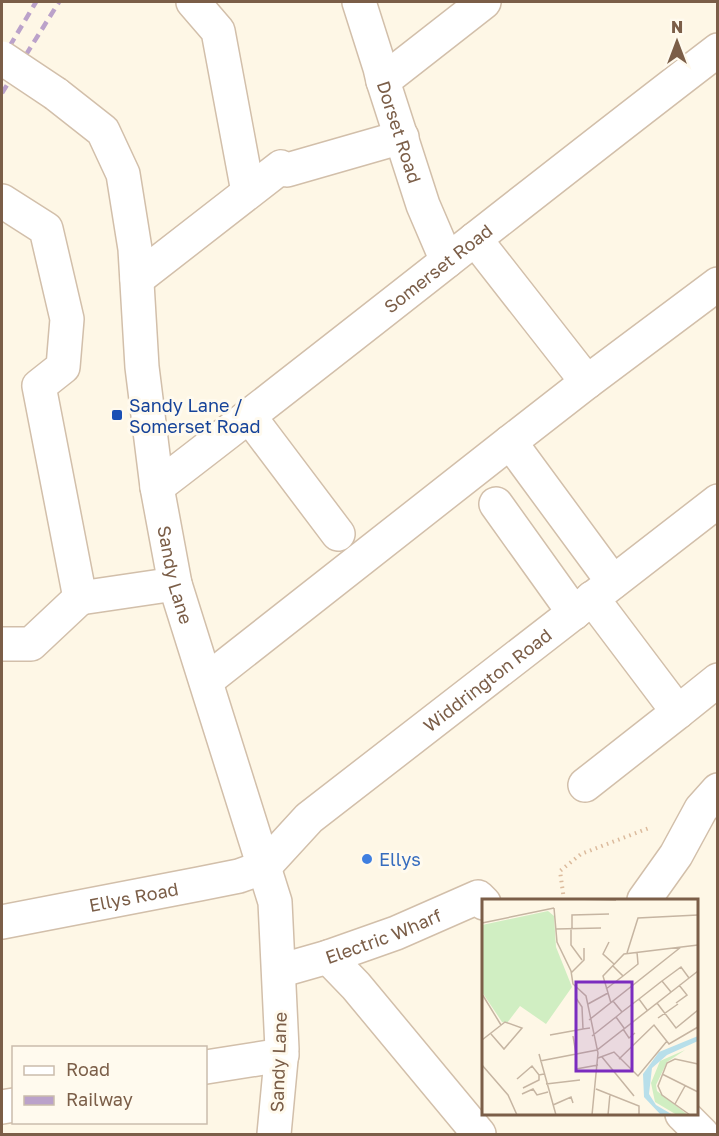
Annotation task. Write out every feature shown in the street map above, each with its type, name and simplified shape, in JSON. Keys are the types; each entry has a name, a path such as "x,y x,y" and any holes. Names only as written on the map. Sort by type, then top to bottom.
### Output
{"street":[{"path":"193,2 218,31 248,192"},
{"name":"Dorset Road","path":"359,2 423,205 447,261"},
{"path":"383,81 484,2"},
{"name":"Somerset Road","path":"157,487 717,50"},
{"name":"Sandy Lane","path":"2,58 56,94 103,131 123,174 135,249 142,367 157,487 175,584 274,902 282,1054 274,1134"},
{"path":"137,279 280,167 287,170 402,137"},
{"path":"2,201 46,229 67,319 63,367 39,386 80,598"},
{"path":"475,239 587,382"},
{"path":"206,681 587,382 717,284"},
{"path":"249,416 338,534"},
{"path":"510,442 593,598 678,712"},
{"name":"Widdrington Road","path":"264,867 309,818 717,501"},
{"path":"496,504 593,598"},
{"path":"2,644 31,644 80,598 175,584"},
{"path":"585,785 717,680"},
{"path":"645,899 676,855 709,800"},
{"name":"Ellys Road","path":"2,922 239,876 264,867"},
{"name":"Electric Wharf","path":"279,971 328,957 396,933 478,897 482,902"},
{"path":"328,957 356,986 479,1134"},
{"path":"207,1067 282,1054"},
{"path":"683,1115 702,1134"}],"path":[{"path":"564,899 560,872 581,854 709,800"}],"railway":[{"path":"2,59 36,2"},
{"path":"2,93 59,2"}],"place":[{"name":"Sandy Lane / Somerset Road","path":"117,415"},
{"name":"Ellys","path":"367,859"}]}
